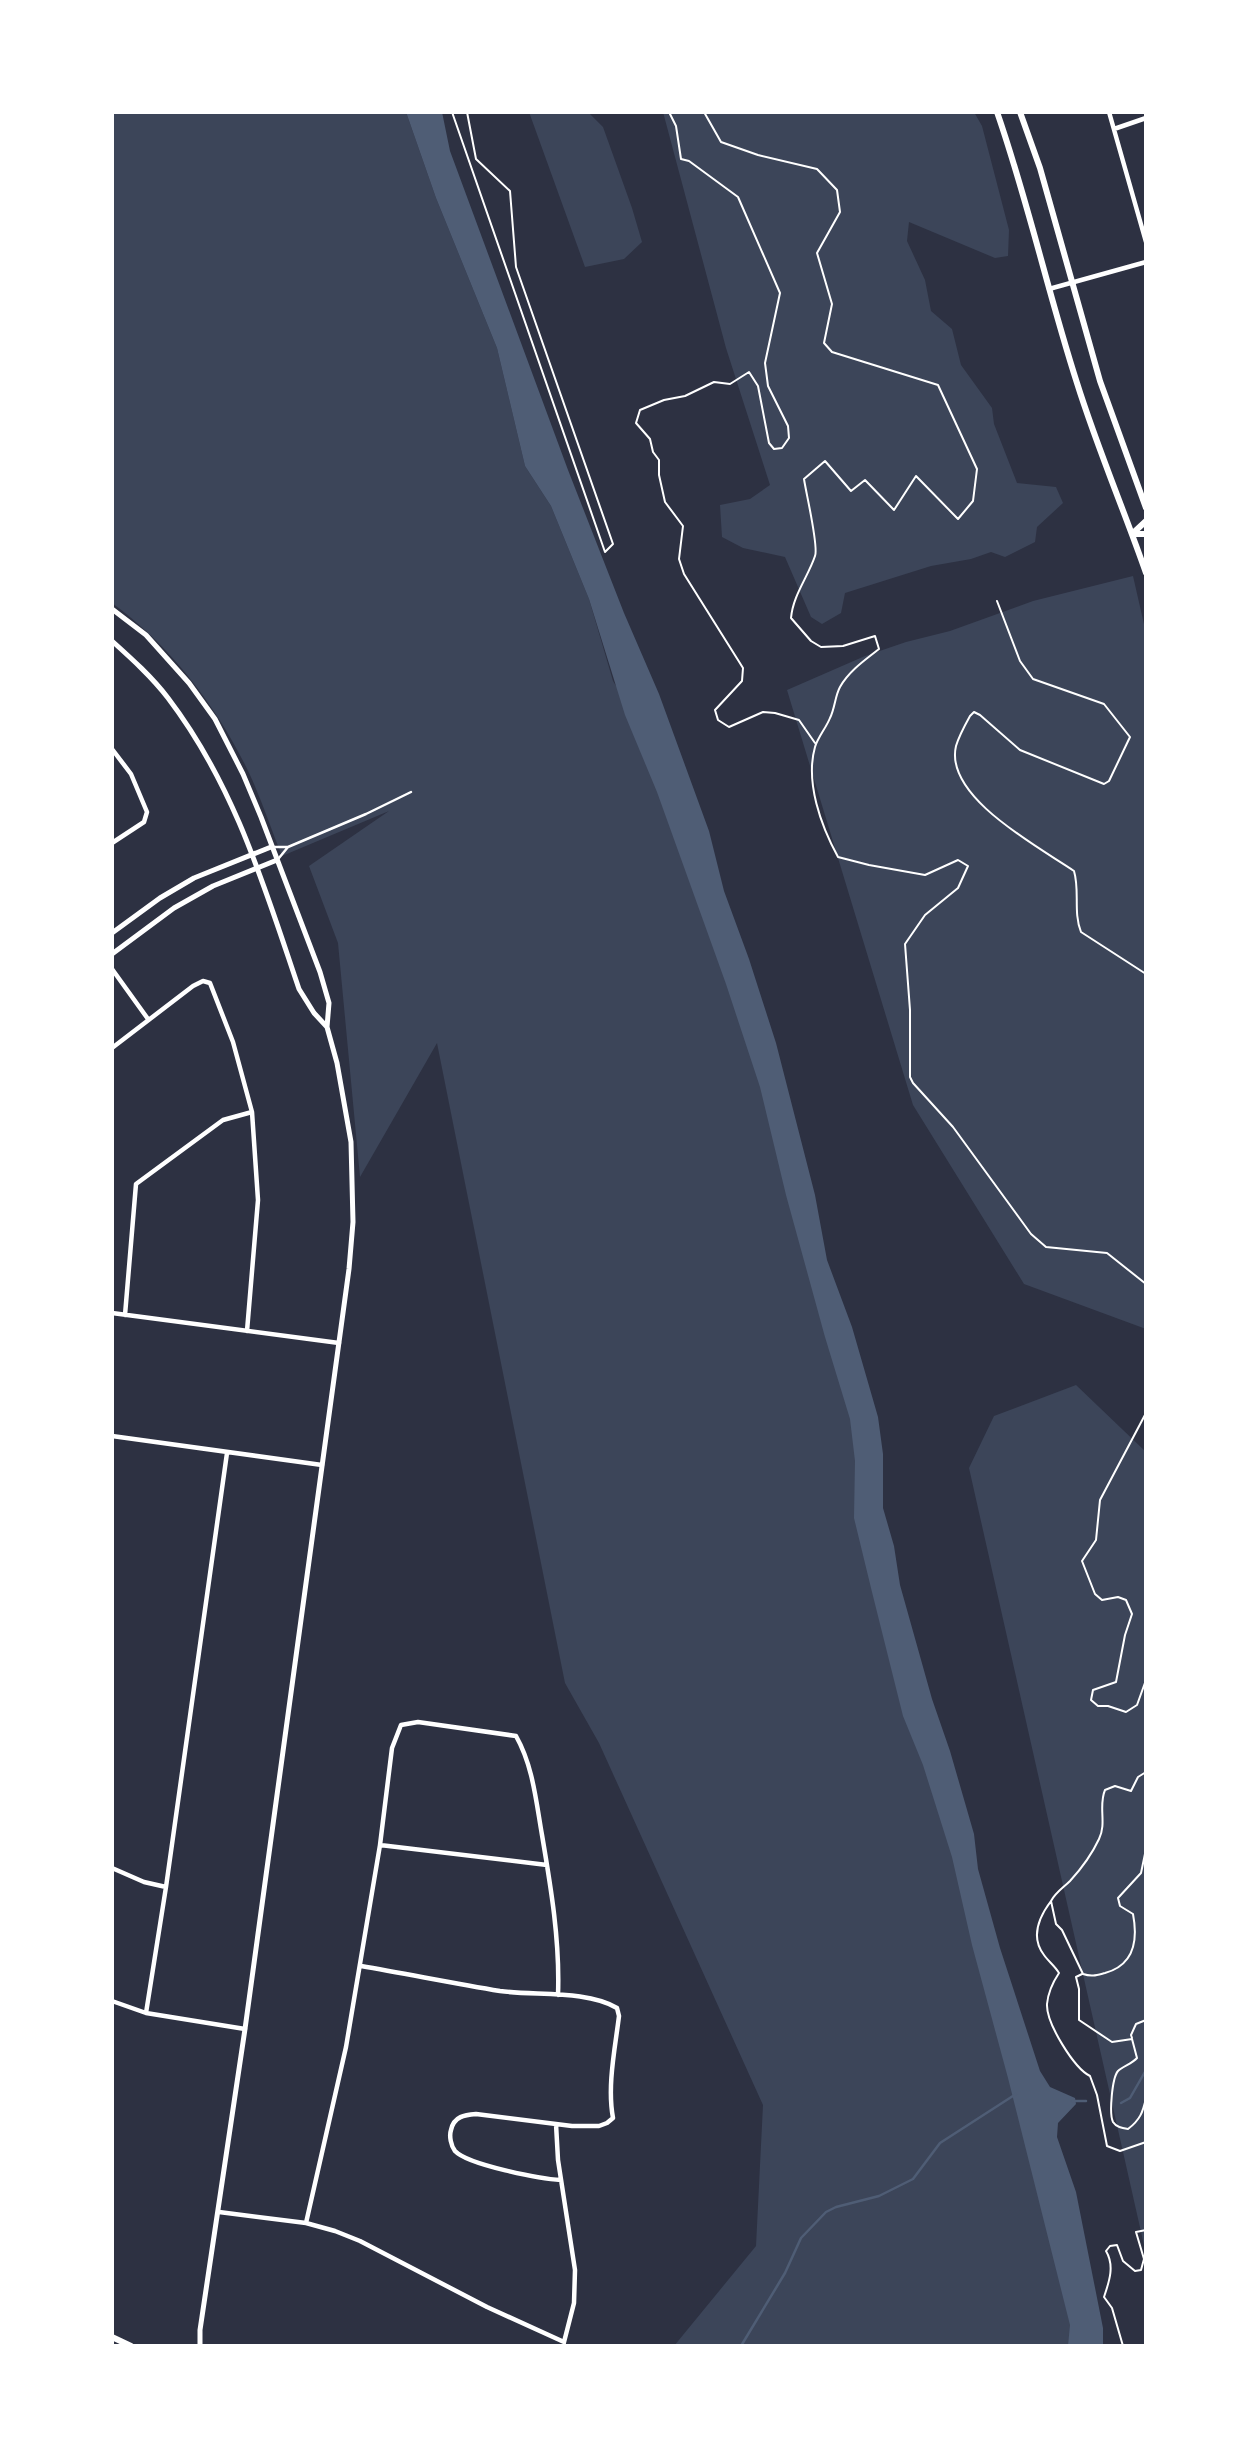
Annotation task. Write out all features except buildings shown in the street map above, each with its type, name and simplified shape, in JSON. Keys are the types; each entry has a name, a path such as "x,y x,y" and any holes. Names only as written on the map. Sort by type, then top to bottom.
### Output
{"main road":[{"path":"997,112 1020,178 1078,387 1146,573"},
{"path":"1020,112 1040,168 1100,382 1146,508"},
{"path":"1132,534 1146,521"},
{"path":"1132,534 1146,534"},
{"path":"112,2337 131,2346"}],"street":[{"path":"1109,112 1146,242"},
{"path":"1114,130 1146,118"},
{"path":"1049,289 1146,262"},
{"path":"112,609 146,635 189,683 215,719 243,774 320,972 329,1003 327,1027 337,1063 351,1142 353,1222 339,1343 245,2029 200,2330 200,2346"},
{"path":"112,641 147,673 188,727 239,818 299,989 314,1013 327,1027"},
{"path":"112,749 131,774 147,812 144,822 112,843"},
{"path":"112,933 160,898 194,878 271,847"},
{"path":"112,954 174,908 213,886 276,860"},
{"path":"112,969 148,1019"},
{"path":"112,1048 192,986 203,981 210,983 233,1042 252,1112 258,1200 247,1331"},
{"path":"125,1315 136,1184 223,1120 252,1112"},
{"path":"112,1313 339,1343"},
{"path":"112,1436 322,1465"},
{"path":"146,2013 228,1453"},
{"path":"306,2223 346,2047 380,1845 392,1748 401,1725 418,1722 516,1737 523,1749 533,1784 547,1865 559,1961 558,1995"},
{"path":"380,1845 547,1865"},
{"path":"112,1868 144,1882 166,1887"},
{"path":"361,1966 500,1991 607,2002 617,2008 620,2016 613,2074 613,2118 607,2123 599,2126 556,2124 476,2115 462,2116 456,2120 451,2130 451,2143 455,2151 465,2157 519,2174 561,2180"},
{"path":"112,2001 146,2013 245,2029"},
{"path":"219,2212 306,2223 360,2241 563,2344 573,2303 575,2279 574,2253 561,2180 556,2124"}],"lane":[{"path":"271,847 288,847 411,792"},
{"path":"276,860 288,847"}],"path":[{"path":"452,112 605,552 613,544 516,267 510,191 477,159 467,112"},
{"path":"669,112 676,125 681,159 689,161 738,197 780,293 765,363 768,386 788,426 789,438 782,447 774,449 769,443 758,386 749,372 730,384 714,382 685,396 650,405 640,410 636,423 650,439 653,452 659,460 659,475 665,502 683,526 679,559 684,574 743,668 742,681 715,710 718,720 729,727 763,712 775,713 799,720 816,744"},
{"path":"704,112 721,142 758,155 817,169 837,190 840,212 817,253 832,304 824,343 832,352 938,385 977,469 973,501 958,519 916,476 894,509 865,480 851,491 825,461 804,479 817,554 803,578 792,606 791,618 811,641 821,647 843,646 875,636 879,649 857,665 840,687 831,718 816,744 811,765 819,811 838,857 925,875 958,860 968,866 958,888 925,915 905,944 910,1010 910,1077 953,1127 1031,1234 1046,1247 1107,1253 1146,1284"},
{"path":"997,601 1020,661 1033,679 1104,704 1130,737 1109,781 1104,784 1020,750 974,712 956,747 958,773 984,809 1074,871 1077,882 1076,920 1081,932 1146,974"},
{"path":"1146,1413 1100,1500 1096,1540 1082,1562 1095,1594 1102,1600 1118,1597 1126,1600 1132,1614 1116,1682 1093,1690 1091,1700 1098,1706 1126,1712 1138,1705 1146,1680"},
{"path":"1146,1772 1138,1777 1131,1791 1115,1786 1105,1790 1101,1799 1102,1830 1098,1840 1080,1869 1056,1893 1040,1915 1037,1937 1041,1952 1059,1973 1051,1986 1048,2016 1064,2048 1084,2073 1090,2076 1097,2095 1107,2146 1120,2151 1146,2143"},
{"path":"1132,2039 1112,2042 1079,2020 1079,1989 1076,1977 1083,1974 1091,1977 1119,1969 1133,1953 1136,1929 1133,1914 1120,1906 1118,1898 1141,1873 1146,1849"},
{"path":"1051,1901 1056,1924 1062,1930 1083,1974"},
{"path":"1146,2020 1136,2024 1131,2035 1137,2059 1118,2071 1114,2083 1111,2115 1114,2123 1119,2128 1128,2129 1137,2123 1146,2098"},
{"path":"1123,2346 1112,2308 1104,2297 1111,2278 1106,2251 1110,2246 1117,2245 1127,2266 1135,2271 1141,2270 1144,2259 1136,2232 1146,2230"}],"shaded area":[{"path":"112,112 406,112 436,198 497,348 525,466 551,506 589,599 613,681 632,712 810,1194 874,1531 957,1810 1081,2346 674,2346 756,2246 763,2105 599,1743 565,1683 437,1043 360,1177 338,943 309,866 389,811 282,856 259,795 224,726 192,680 173,659 134,620 112,603"},
{"path":"406,112 442,112 450,151 568,470 659,694 709,831 724,891 776,1043 815,1195 827,1260 852,1327 878,1417 883,1454 883,1508 894,1546 900,1585 974,1834 978,1869 1000,1948 1040,2071 1050,2087 1075,2098 1076,2104 1058,2123 1057,2137 1076,2192 1103,2328 1103,2346 1068,2346 1070,2325 972,1945 952,1857 923,1765 903,1716 872,1592 854,1518 855,1461 850,1419 786,1195 760,1087 657,792 625,715 589,599 551,506 525,466 497,348 436,198"},
{"path":"529,112 588,112 603,127 642,242 624,259 585,267"},
{"path":"663,112 974,112 982,126 1009,230 1008,256 995,258 909,222 907,241 925,280 931,311 952,329 961,365 992,408 994,424 1017,483 1056,487 1063,503 1037,527 1035,542 1005,557 991,552 971,559 931,566 845,593 841,613 822,624 811,617 785,557 743,548 722,537 720,505 750,499 770,485 726,348"},
{"path":"1133,576 1146,633 1146,1329 1024,1284 913,1105 787,690 865,656 906,642 950,631 1033,601"},
{"path":"1076,1385 1146,1452 1146,2254 969,1468 994,1416"}],"waterway":[{"path":"1121,2103 1130,2098 1146,2070"},
{"path":"741,2346 785,2273 801,2238 826,2212 879,2196 913,2179 940,2143 1016,2094"},
{"path":"1072,2101 1086,2101"}]}
